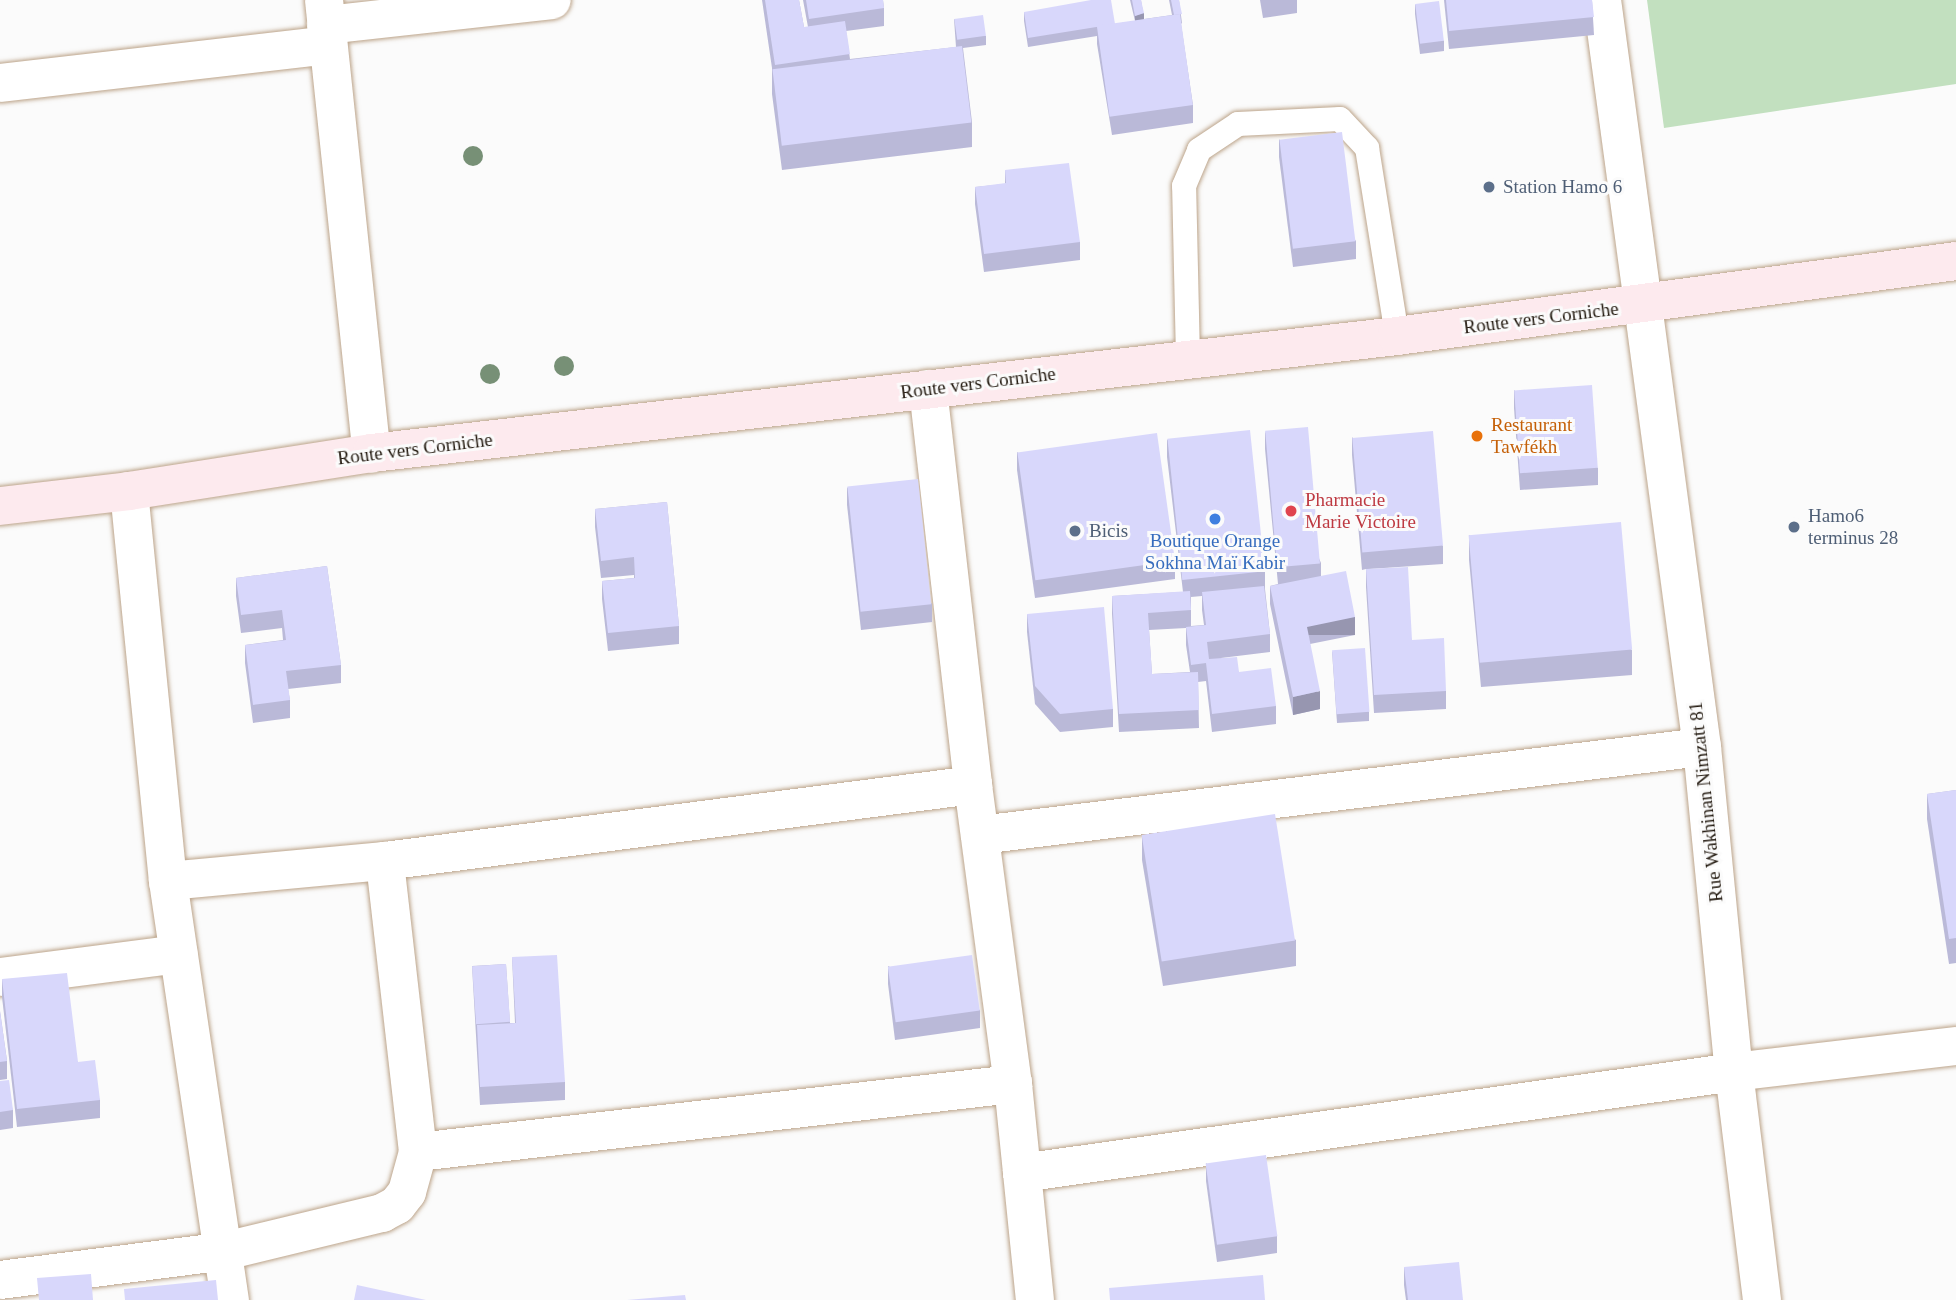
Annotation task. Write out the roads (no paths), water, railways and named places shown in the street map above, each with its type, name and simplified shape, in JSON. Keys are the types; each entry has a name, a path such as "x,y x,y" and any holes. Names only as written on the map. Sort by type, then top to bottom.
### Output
{"main road":[{"name":"Route vers Corniche","path":"0,506 129,491 372,453 1397,336 1956,261"}],"street":[{"path":"0,83 326,23 552,0"},
{"name":"Rue Wakhinan Nimzatt 81","path":"1602,0 1702,747 1734,1072 1762,1300"},
{"path":"326,23 372,453"},
{"path":"928,388 973,785 1013,1084 1035,1300"},
{"path":"129,491 168,881 225,1251 230,1300"},
{"path":"980,835 1702,747"},
{"path":"168,881 385,861 973,785"},
{"path":"0,1280 225,1251 382,1213 397,1206 407,1192 418,1152 385,861"},
{"path":"0,977 179,954"},
{"path":"1022,1173 1734,1072 1956,1046"},
{"path":"418,1152 1013,1084"}],"lane":[{"path":"1188,358 1184,186 1199,150 1238,124 1340,119 1367,148 1397,336"}],"place":[{"name":"Station Hamo 6","path":"1489,187"},
{"name":"Restaurant Tawfékh","path":"1477,436"},
{"name":"Pharmacie Marie Victoire","path":"1291,511"},
{"name":"Boutique Orange Sokhna Maï Kabir","path":"1215,519"},
{"name":"Hamo6 terminus 28","path":"1794,527"},
{"name":"Bicis","path":"1075,531"}]}
